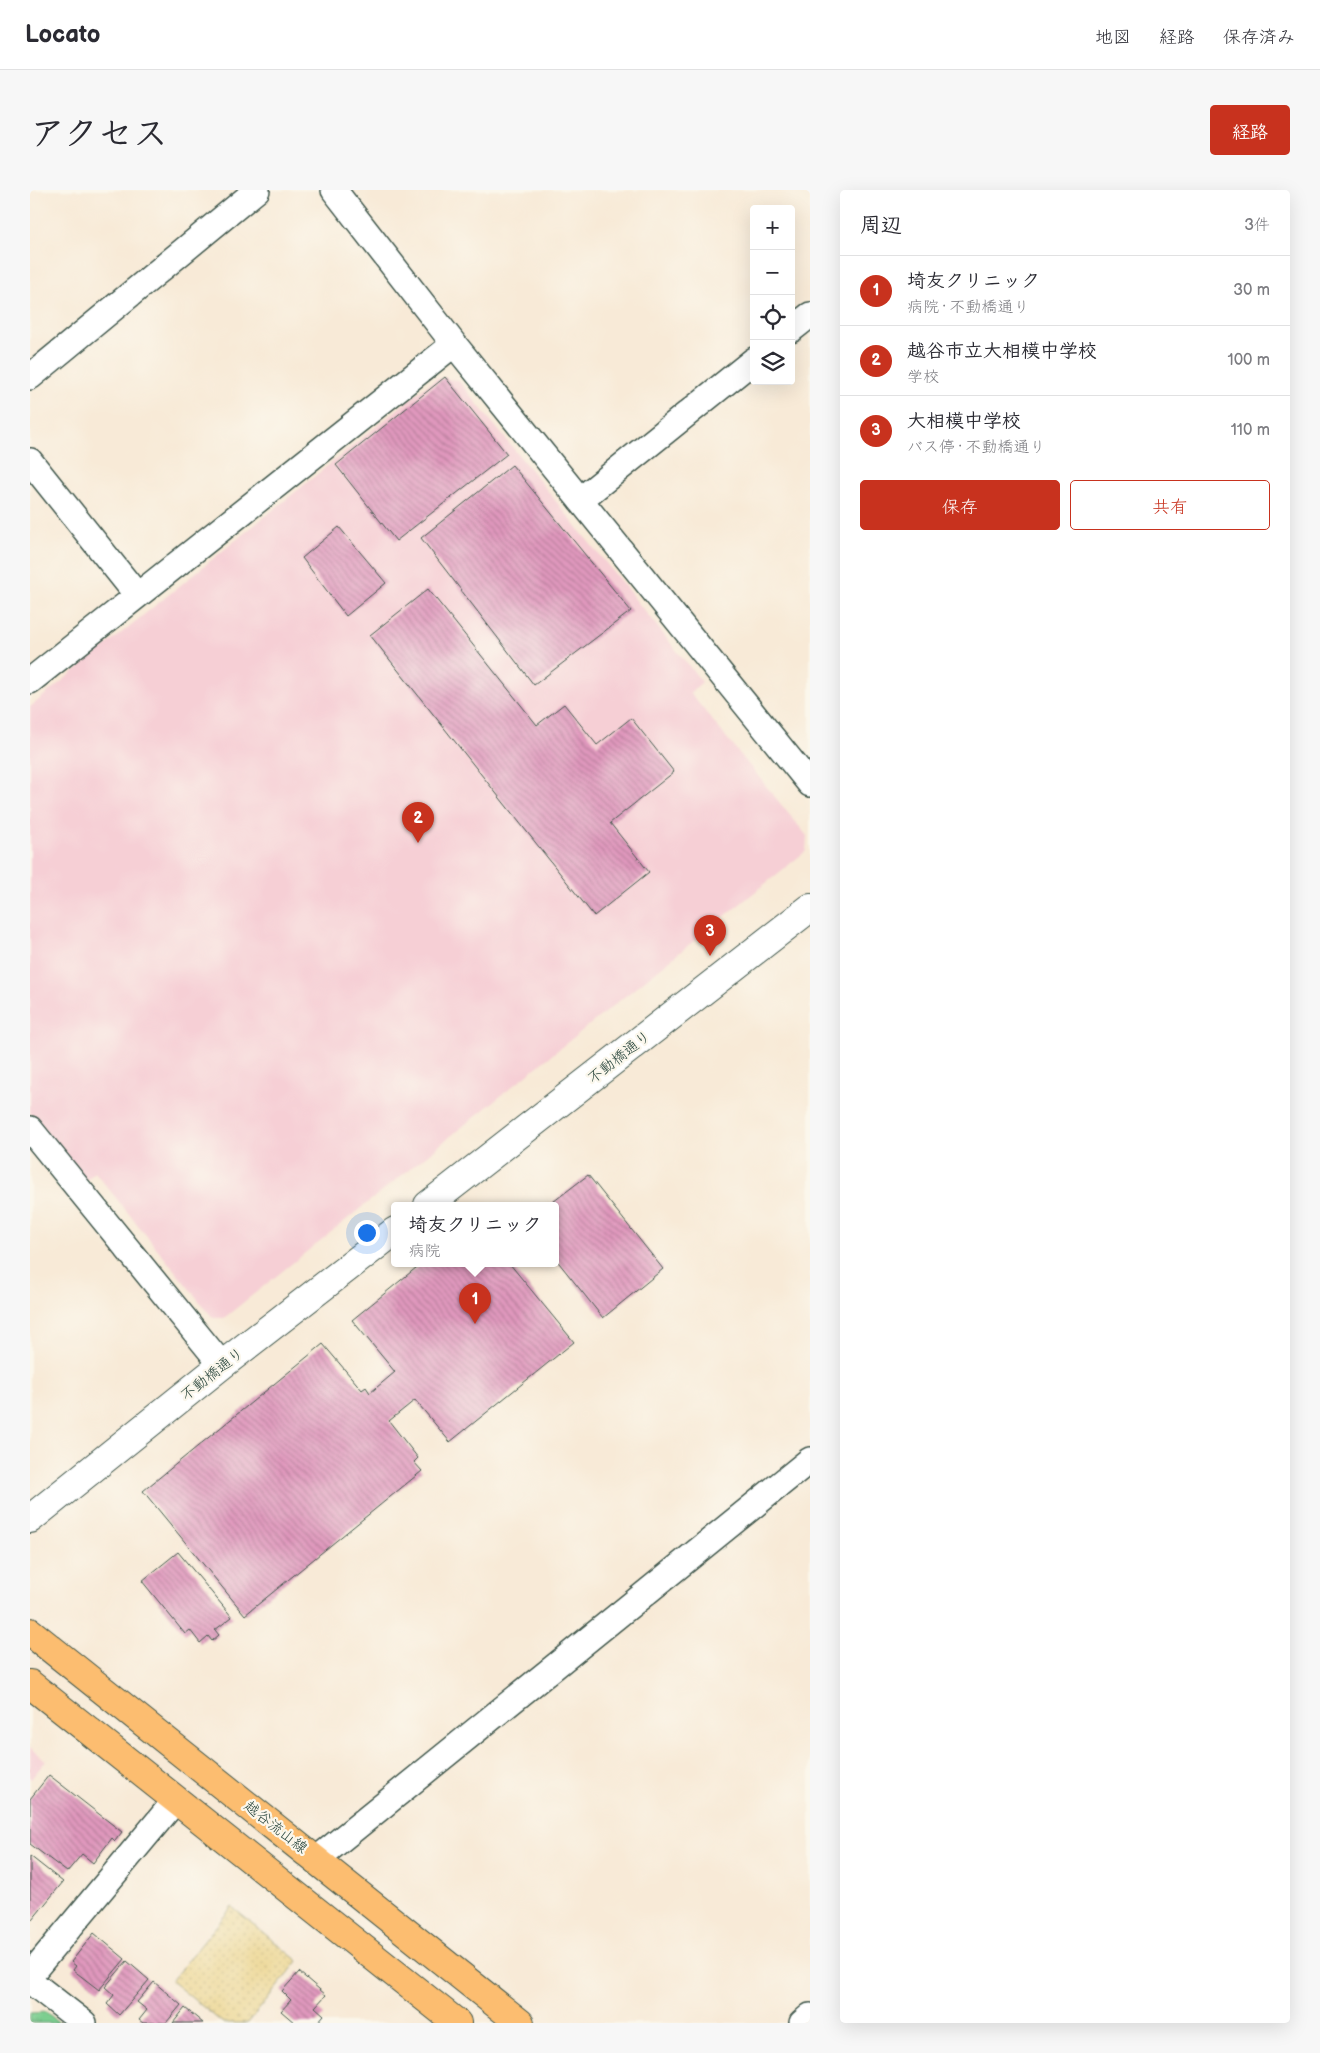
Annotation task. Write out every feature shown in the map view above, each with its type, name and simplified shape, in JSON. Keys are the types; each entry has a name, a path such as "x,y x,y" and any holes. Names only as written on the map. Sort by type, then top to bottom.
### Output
{"main road":[{"name":"越谷流山線","path":"30,1632 317,1859 520,2023"},
{"path":"30,1684 457,2023"}],"street":[{"path":"30,377 257,190"},
{"path":"334,190 454,344 810,784"},
{"path":"795,327 810,315"},
{"path":"30,681 454,344"},
{"path":"580,500 750,363"},
{"path":"30,461 137,595"},
{"name":"不動橋通り","path":"432,1202 810,908"},
{"path":"30,1129 222,1365"},
{"name":"不動橋通り","path":"30,1519 222,1365 391,1234"},
{"path":"317,1859 810,1460"},
{"path":"30,1975 175,1801"},
{"path":"30,1981 84,2023"},
{"path":"802,2023 810,2016"}],"shaded area":[{"path":"436,378 458,380 702,682 690,693 807,836 806,851 224,1318 213,1318 95,1172 85,1181 30,1113 30,707"},
{"path":"30,1748 46,1761 30,1780"}],"sand":[{"path":"232,1907 298,1961 248,2023 223,2023 171,1981"}],"green space":[{"path":"46,2012 60,2023 30,2023 30,2013"}],"building":[{"path":"445,377 507,454 396,541 336,465"},
{"path":"512,465 631,611 534,685 421,538"},
{"path":"339,527 386,583 346,616 302,558"},
{"path":"428,589 537,725 564,704 597,745 631,718 674,772 610,823 649,872 594,916 370,635"},
{"path":"588,1175 663,1269 603,1318 559,1263 559,1202 553,1202"},
{"path":"417,1267 512,1267 574,1342 450,1442 415,1400 389,1421 418,1458 414,1462 422,1471 245,1615 143,1491 323,1344 362,1390 366,1387 370,1393 395,1372 352,1320"},
{"path":"178,1552 232,1617 215,1630 219,1635 212,1641 208,1636 200,1643 190,1630 185,1634 142,1581"},
{"path":"49,1775 122,1832 115,1841 112,1838 93,1863 82,1854 67,1872 30,1844 30,1799"},
{"path":"30,1856 63,1882 32,1920 30,1919"},
{"path":"94,1933 125,1959 99,1990 73,1970 76,1966 71,1962"},
{"path":"127,1961 149,1980 119,2015 107,2004 114,1995 105,1987"},
{"path":"299,1972 326,1995 315,2007 324,2015 317,2023 295,2023 281,2011 291,2000 282,1991"},
{"path":"154,1982 181,2005 166,2023 143,2023 139,2020 147,2010 137,2002"},
{"path":"185,2008 203,2023 173,2023"}],"place":[{"name":"越谷市立大相模中学校","path":"418,843"},
{"name":"大相模中学校","path":"710,956"},
{"name":"埼友クリニック","path":"475,1324"}]}
